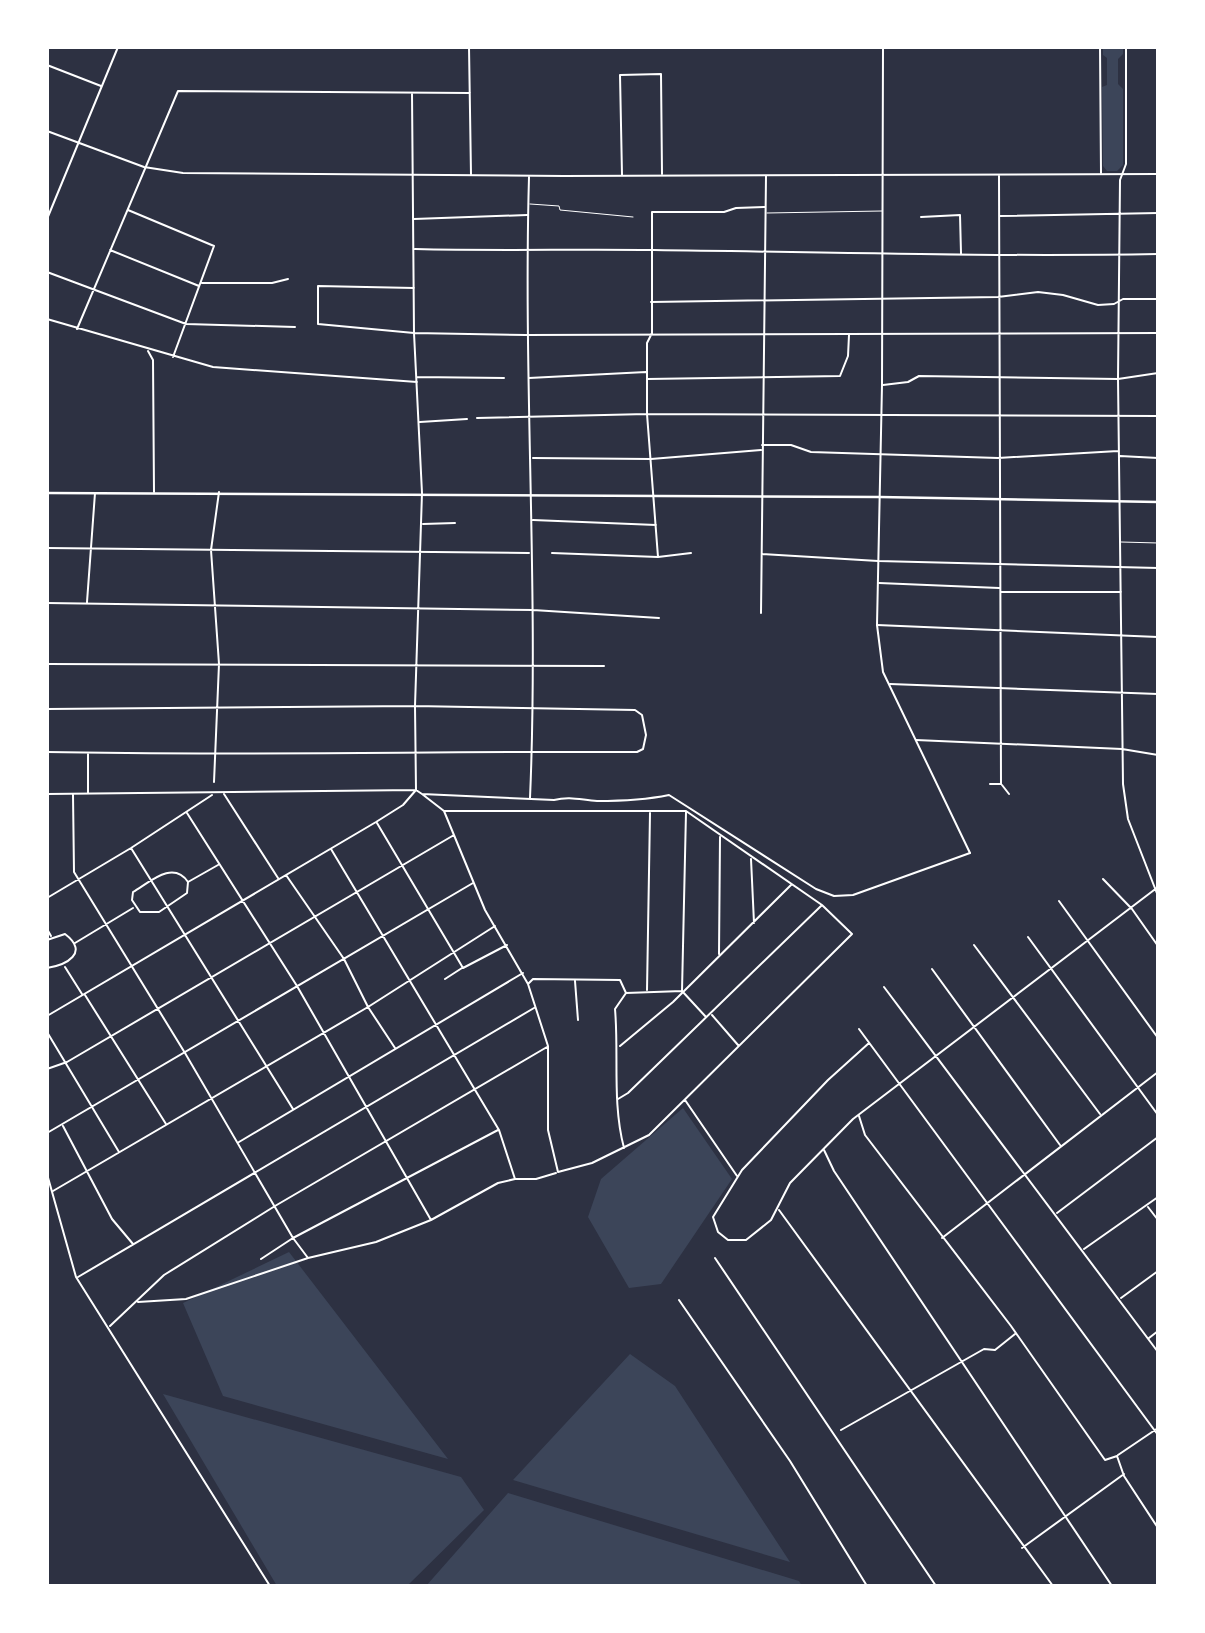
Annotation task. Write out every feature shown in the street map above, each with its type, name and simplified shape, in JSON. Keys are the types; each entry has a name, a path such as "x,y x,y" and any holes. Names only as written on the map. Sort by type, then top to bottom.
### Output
{"main road":[{"path":"47,493 880,496 1158,502"}],"street":[{"path":"47,219 118,47"},
{"path":"469,47 471,176"},
{"path":"422,794 554,800 568,797 595,801 641,800 669,795 816,889 834,896 853,895 970,853 883,672 877,625 883,296 883,47"},
{"path":"1100,47 1101,174"},
{"path":"1126,47 1126,164 1121,174 1118,379 1124,804 1158,896"},
{"path":"47,65 102,87"},
{"path":"622,175 620,75 661,74 662,175"},
{"path":"77,329 178,91 470,93"},
{"path":"47,1016 376,822 403,805 416,790 415,706 422,493 414,333 412,93"},
{"path":"47,131 144,167 161,171 222,174 1158,174"},
{"path":"761,613 765,175"},
{"path":"999,175 1000,745 1001,784 1009,794"},
{"path":"530,176 526,335 532,494 533,706 530,799"},
{"path":"658,557 656,495 647,414 647,343 652,333 652,212 724,212 765,207"},
{"path":"127,209 214,246 173,358"},
{"path":"999,216 1158,213"},
{"path":"414,219 528,215"},
{"path":"921,216 960,215 961,254"},
{"path":"414,248 765,254 1158,254"},
{"path":"110,250 200,284 272,283 288,278"},
{"path":"47,272 186,324 295,327"},
{"path":"414,288 317,286 318,324 414,333 526,335 1158,332"},
{"path":"652,302 883,296 998,297 1038,292 1063,295 1079,302 1098,305 1123,299 1158,299"},
{"path":"47,319 173,358 213,367 417,382"},
{"path":"647,379 840,376 848,356 849,334"},
{"path":"148,350 153,360 154,492"},
{"path":"153,360 163,355"},
{"path":"528,378 647,372"},
{"path":"882,385 908,382 919,376 1118,379 1158,373"},
{"path":"416,377 504,378"},
{"path":"477,418 647,414 1158,416"},
{"path":"419,422 467,419"},
{"path":"762,445 791,445 811,452 881,452 998,458 1119,451"},
{"path":"531,458 651,459 762,450"},
{"path":"1120,456 1158,458"},
{"path":"214,782 219,664 211,550 219,492"},
{"path":"87,603 95,493"},
{"path":"531,520 657,525"},
{"path":"422,524 455,523"},
{"path":"47,548 531,553"},
{"path":"552,554 658,557 691,553"},
{"path":"761,554 878,561 1158,568"},
{"path":"877,583 1000,590 1122,592"},
{"path":"47,603 420,607 533,610 576,615 659,618"},
{"path":"877,625 1158,637"},
{"path":"47,664 604,666"},
{"path":"889,684 1158,694"},
{"path":"47,709 533,706 635,710 642,715 645,744 637,752 416,751 216,755 47,752"},
{"path":"915,740 1122,749 1158,755"},
{"path":"88,753 88,794"},
{"path":"990,784 1001,784"},
{"path":"47,794 416,790 422,794 444,811 474,882 528,984 548,1046 548,1130 558,1172"},
{"path":"73,794 74,872 212,1098 293,1238 308,1258"},
{"path":"47,898 187,813 213,794"},
{"path":"224,794 278,879"},
{"path":"137,1302 186,1299 308,1258 376,1242 431,1220 498,1183 515,1179 536,1179 592,1163 625,1149 649,1135 852,934 822,905 686,811 444,811"},
{"path":"686,811 682,991 707,1018"},
{"path":"647,991 650,812"},
{"path":"187,813 297,986 409,1177 431,1220"},
{"path":"376,822 463,968"},
{"path":"47,1069 67,1062 455,835"},
{"path":"719,954 720,836"},
{"path":"131,848 214,976 294,1110"},
{"path":"330,848 499,1130 515,1179"},
{"path":"751,857 754,924"},
{"path":"188,882 219,865"},
{"path":"168,872 180,873 188,882 187,893 169,906 150,914 140,912 135,906 133,892 152,881 168,872"},
{"path":"285,875 344,959 369,1007 396,1049"},
{"path":"1103,879 1132,909 1158,946"},
{"path":"47,1133 474,882"},
{"path":"618,1047 645,1028 792,884"},
{"path":"869,1043 828,1080 738,1177 713,1217 718,1232 728,1241 746,1240 771,1220 790,1184 859,1115 1011,996 1132,909 1156,888"},
{"path":"1059,901 1158,1038"},
{"path":"618,1099 707,1018 822,905"},
{"path":"74,943 135,906"},
{"path":"52,1192 369,1007 496,926"},
{"path":"47,929 52,937"},
{"path":"47,940 65,934 74,943 73,957 64,966 47,968"},
{"path":"1028,937 1158,1115"},
{"path":"445,979 508,944"},
{"path":"974,945 1101,1115"},
{"path":"64,966 141,1079 167,1125"},
{"path":"932,969 1061,1145"},
{"path":"238,1143 523,973"},
{"path":"528,984 533,979 620,980 626,993"},
{"path":"574,980 578,1020"},
{"path":"884,987 1158,1352"},
{"path":"626,993 682,991"},
{"path":"625,1149 618,1124 615,1009 626,993"},
{"path":"76,1278 535,1008"},
{"path":"711,1014 738,1045"},
{"path":"859,1029 1158,1435"},
{"path":"47,1032 119,1153"},
{"path":"110,1326 164,1275 387,1139 548,1046"},
{"path":"941,1238 1158,1072"},
{"path":"684,1099 738,1177"},
{"path":"859,1115 865,1135 1016,1334 1105,1460 1117,1456 1156,1430"},
{"path":"63,1125 112,1219 133,1245"},
{"path":"261,1259 293,1238 499,1130"},
{"path":"1056,1213 1158,1137"},
{"path":"823,1149 834,1171 959,1362 1112,1586"},
{"path":"47,1174 76,1278 110,1326 270,1586"},
{"path":"1083,1250 1158,1197"},
{"path":"1147,1205 1158,1220"},
{"path":"779,1209 850,1311 911,1388 1053,1586"},
{"path":"715,1258 936,1586"},
{"path":"1120,1299 1158,1270"},
{"path":"679,1300 790,1461 867,1586"},
{"path":"1148,1338 1158,1331"},
{"path":"841,1430 984,1349 995,1350 1016,1334"},
{"path":"1117,1456 1124,1476 1158,1528"},
{"path":"1023,1547 1125,1473"}],"lane":[{"path":"529,204 559,206 560,210 633,217"},
{"path":"765,213 883,211"},
{"path":"1121,542 1158,543"}],"shaded area":[{"path":"1103,47 1123,47 1123,54 1118,59 1118,84 1123,89 1123,165 1117,171 1107,171 1103,166 1102,87 1107,85 1107,58 1103,55"},
{"path":"683,1108 732,1179 661,1284 629,1288 588,1217 601,1179"},
{"path":"289,1252 448,1459 223,1396 183,1303"},
{"path":"630,1354 675,1386 790,1562 513,1480"},
{"path":"163,1394 461,1477 484,1510 407,1586 277,1586"},
{"path":"508,1493 799,1581 802,1586 426,1586"}]}
